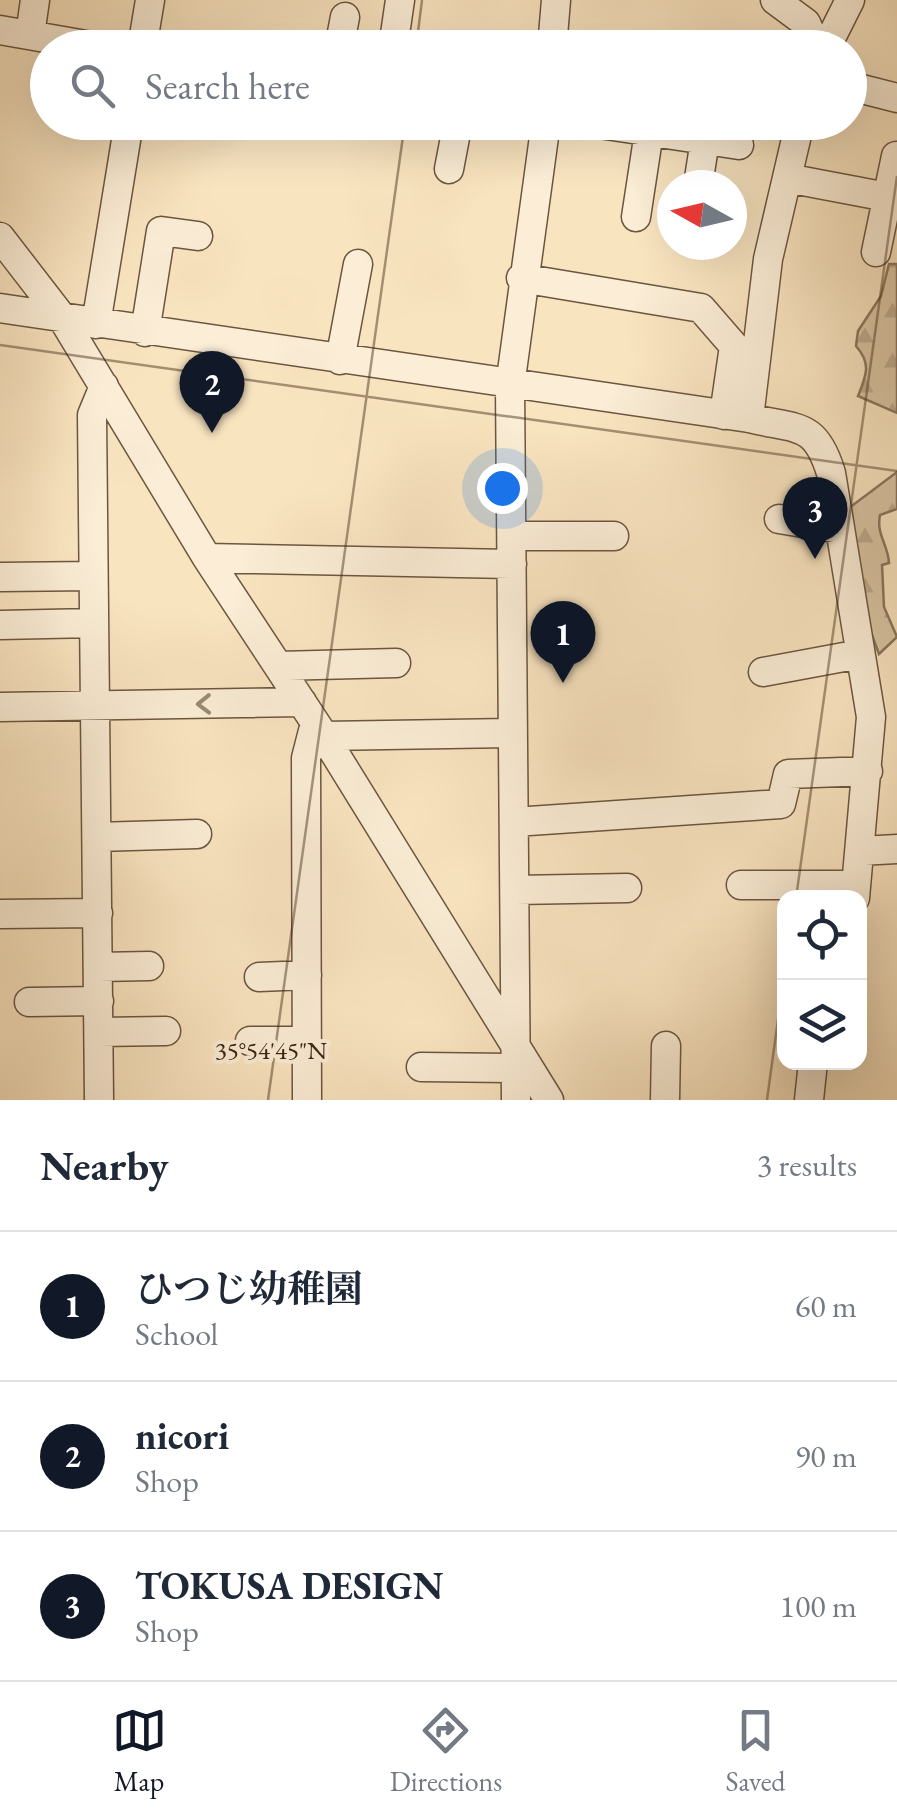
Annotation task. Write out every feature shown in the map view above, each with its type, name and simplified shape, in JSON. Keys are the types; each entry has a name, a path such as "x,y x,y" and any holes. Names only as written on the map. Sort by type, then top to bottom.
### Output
{"street":[{"path":"31,30 35,0"},
{"path":"145,30 150,0"},
{"path":"396,30 400,0"},
{"path":"554,30 556,0"},
{"path":"775,0 806,23 809,30"},
{"path":"835,30 850,0"},
{"path":"343,30 345,16"},
{"path":"0,30 30,35"},
{"path":"867,90 897,98"},
{"path":"96,324 126,140"},
{"path":"449,169 455,140"},
{"path":"516,1100 510,386 521,278 543,140"},
{"path":"636,217 648,140"},
{"path":"700,170 705,140 739,145"},
{"path":"737,417 796,140"},
{"path":"876,252 896,156"},
{"path":"787,178 887,197"},
{"path":"145,332 161,231 198,236"},
{"path":"0,238 61,316 207,558 314,720 516,1057 549,1100"},
{"path":"340,360 358,264"},
{"path":"521,278 701,308 734,346 737,417"},
{"path":"0,308 737,417 807,432 821,442 860,654 884,717 868,771 856,890"},
{"path":"100,1100 92,416 104,386"},
{"path":"779,519 840,529"},
{"path":"512,536 614,536"},
{"path":"207,558 512,564"},
{"path":"0,577 93,576"},
{"path":"0,625 94,623"},
{"path":"763,672 860,654"},
{"path":"278,666 396,663"},
{"path":"0,707 94,706 512,733"},
{"path":"307,1100 306,758 314,720"},
{"path":"514,822 781,804 788,774 868,771"},
{"path":"97,837 197,834"},
{"path":"860,851 897,849"},
{"path":"741,886 833,890"},
{"path":"516,890 627,888"},
{"path":"0,914 98,913"},
{"path":"99,967 149,966"},
{"path":"259,976 307,976"},
{"path":"29,1002 99,1001"},
{"path":"99,1032 166,1031"},
{"path":"250,1041 307,1041"},
{"path":"665,1100 666,1046"},
{"path":"421,1068 516,1057"},
{"path":"808,1100 812,1070"}],"green space":[{"path":"889,264 897,264 897,413 858,396 866,370 856,346 858,331 881,296"},
{"path":"897,472 897,509 880,515 879,522 889,563 882,565 884,607 897,637 879,654 869,627 849,508"}],"place":[{"name":"nicori","path":"212,433"},
{"name":"TOKUSA DESIGN","path":"815,559"},
{"name":"ひつじ幼稚園","path":"563,683"}]}
